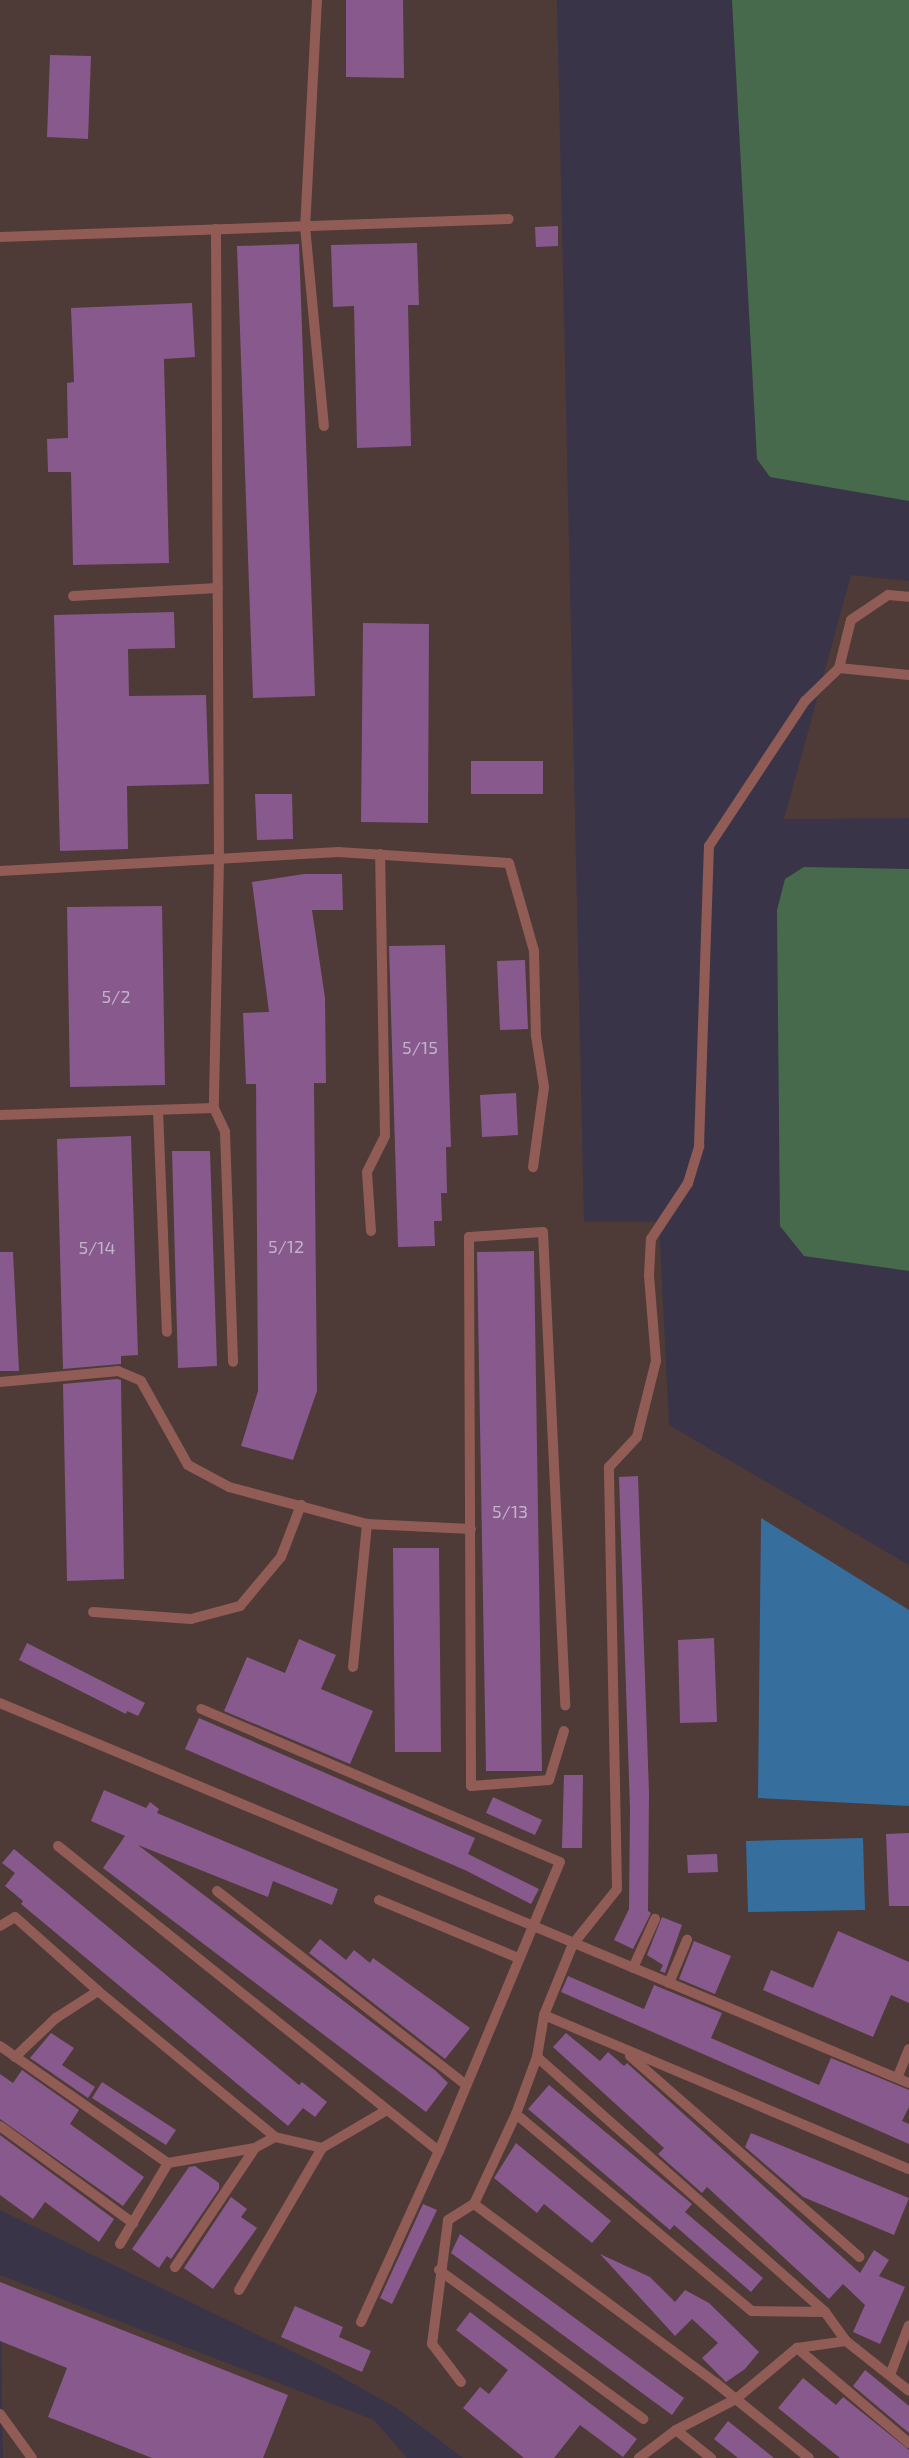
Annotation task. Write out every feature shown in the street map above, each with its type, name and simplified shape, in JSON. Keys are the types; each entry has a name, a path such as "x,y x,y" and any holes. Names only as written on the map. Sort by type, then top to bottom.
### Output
{"lane":[{"path":"317,0 306,226 324,426"},
{"path":"0,237 509,219"},
{"path":"216,229 219,859 214,1108 225,1132 233,1362"},
{"path":"73,596 218,588"},
{"path":"461,2382 432,2344 439,2270 448,2220 474,2204 516,2114 537,2057 544,2014 573,1944 617,1889 609,1467 637,1437 656,1361 649,1275 651,1239 688,1183 699,1146 709,846 806,701 839,668 851,620 888,595 909,597"},
{"path":"839,668 909,675"},
{"path":"0,871 338,852 509,863 534,951 536,1036 544,1087 533,1167"},
{"path":"371,1231 368,1172 385,1136 380,854"},
{"path":"0,1115 214,1108"},
{"path":"158,1110 167,1332"},
{"path":"564,1731 549,1780 471,1786 469,1237 543,1232 565,1705"},
{"path":"0,1382 118,1371 141,1381 188,1465 229,1487 367,1524 471,1529"},
{"path":"93,1612 191,1619 240,1606 281,1557 301,1505"},
{"path":"352,1667 367,1524"},
{"path":"0,1703 531,1928 898,2076 909,2083"},
{"path":"201,1709 560,1862 439,2151 361,2322"},
{"path":"58,1846 439,2151"},
{"path":"217,1891 466,2085"},
{"path":"379,1900 518,1958"},
{"path":"0,1926 15,1917 98,1991 275,2137 322,2148"},
{"path":"633,1968 655,1919"},
{"path":"669,1983 687,1940"},
{"path":"15,2057 56,2018 98,1991"},
{"path":"544,2014 623,2050 909,2169"},
{"path":"0,2046 168,2163 255,2148 275,2137"},
{"path":"898,2076 909,2049"},
{"path":"623,2050 860,2257"},
{"path":"537,2057 825,2312 846,2341 909,2391"},
{"path":"239,2290 322,2148 387,2110"},
{"path":"516,2114 752,2311 825,2312"},
{"path":"0,2126 133,2223"},
{"path":"175,2267 255,2148"},
{"path":"120,2244 168,2163"},
{"path":"474,2204 736,2399 809,2458"},
{"path":"439,2270 643,2419"},
{"path":"890,2375 909,2325"},
{"path":"639,2458 676,2430 736,2399 798,2348 846,2341"},
{"path":"798,2348 909,2443"},
{"path":"0,2414 32,2458"},
{"path":"676,2430 711,2458"}],"shaded area":[{"path":"0,0 557,0 584,1222 659,1222 669,1425 909,1565 909,2458 463,2458 398,2409 322,2366 0,2210"},
{"path":"851,575 909,581 909,818 784,819"},
{"path":"0,2275 374,2420 407,2458 3,2458"}],"green space":[{"path":"732,0 909,0 909,501 770,477 757,459"},
{"path":"804,867 909,869 909,1271 804,1256 780,1226 777,910 785,879"}],"water":[{"path":"761,1518 909,1610 909,1806 758,1798"},
{"path":"863,1838 865,1910 748,1912 746,1841"}],"building":[{"path":"346,0 403,0 404,78 346,77"},
{"path":"50,55 91,56 88,139 47,137"},
{"path":"558,226 558,246 536,247 535,227"},
{"path":"417,243 419,305 408,305 411,446 357,448 354,306 333,307 331,245"},
{"path":"299,244 315,696 253,698 237,246"},
{"path":"192,303 195,357 164,359 169,563 73,565 71,472 48,472 47,439 68,438 67,383 74,382 71,308"},
{"path":"174,612 175,648 128,649 129,696 206,695 209,784 127,786 128,849 60,851 54,615"},
{"path":"363,623 429,624 428,823 361,822"},
{"path":"471,761 543,761 543,794 471,794"},
{"path":"255,794 292,794 293,839 257,840"},
{"path":"304,874 342,874 343,910 312,910 325,998 326,1083 314,1083 317,1391 293,1460 241,1446 258,1391 256,1084 246,1084 243,1013 269,1012 252,882"},
{"path":"162,906 165,1085 70,1087 67,907"},
{"path":"445,945 451,1147 446,1147 447,1193 441,1193 442,1221 434,1221 435,1246 398,1247 389,946"},
{"path":"525,960 528,1029 500,1030 497,961"},
{"path":"516,1093 518,1135 482,1137 480,1095"},
{"path":"131,1136 138,1355 121,1356 121,1364 63,1369 57,1139"},
{"path":"172,1151 210,1151 217,1366 178,1368"},
{"path":"534,1251 542,1771 486,1771 477,1252"},
{"path":"0,1252 13,1252 19,1371 0,1371"},
{"path":"121,1380 124,1579 67,1581 63,1384"},
{"path":"638,1476 649,1792 648,1911 651,1913 633,1949 614,1940 629,1909 630,1809 619,1477"},
{"path":"393,1548 439,1548 441,1752 395,1752"},
{"path":"714,1638 717,1722 680,1723 678,1640"},
{"path":"299,1639 336,1655 321,1689 373,1711 350,1764 224,1711 247,1657 285,1673"},
{"path":"27,1643 145,1703 138,1716 127,1711 126,1714 19,1660"},
{"path":"199,1718 475,1838 468,1854 539,1889 531,1904 467,1871 185,1749"},
{"path":"564,1775 583,1775 582,1848 562,1848"},
{"path":"104,1790 146,1808 150,1802 159,1809 157,1813 338,1889 332,1905 273,1881 268,1897 138,1845 436,2071 448,2083 426,2112 103,1868 125,1836 91,1821"},
{"path":"493,1797 542,1820 535,1835 486,1813"},
{"path":"909,1833 909,1906 889,1906 886,1834"},
{"path":"14,1849 299,2085 302,2082 327,2102 315,2117 303,2108 288,2126 21,1904 23,1901 5,1886 15,1873 2,1863"},
{"path":"717,1854 718,1872 688,1873 687,1855"},
{"path":"662,1917 682,1925 665,1973 660,1971 663,1965 647,1955"},
{"path":"838,1931 909,1962 909,2003 891,1995 873,2037 763,1990 771,1970 813,1988"},
{"path":"320,1939 346,1960 354,1950 370,1963 373,1958 470,2028 445,2059 309,1953"},
{"path":"694,1941 731,1956 715,1994 679,1979"},
{"path":"568,1976 644,2009 654,1985 722,2013 711,2038 819,2085 831,2058 909,2090 909,2107 902,2121 909,2124 909,2144 561,1992"},
{"path":"51,2033 74,2048 62,2065 95,2087 88,2098 30,2058"},
{"path":"566,2033 600,2061 608,2052 624,2066 627,2063 860,2273 874,2250 889,2260 879,2276 905,2287 880,2344 853,2332 865,2305 843,2284 829,2299 707,2187 702,2193 658,2154 664,2148 553,2047"},
{"path":"22,2070 79,2110 70,2124 144,2177 123,2206 0,2119 0,2074 13,2083"},
{"path":"102,2082 176,2130 166,2145 92,2098"},
{"path":"549,2085 692,2204 685,2212 763,2278 751,2292 674,2225 670,2230 528,2109"},
{"path":"751,2133 909,2198 894,2235 803,2197 745,2147"},
{"path":"0,2135 114,2219 99,2242 45,2202 33,2219 0,2195"},
{"path":"516,2143 611,2221 592,2243 544,2204 537,2213 494,2178"},
{"path":"195,2166 219,2183 219,2189 171,2259 167,2256 159,2268 132,2249 189,2167"},
{"path":"231,2197 247,2209 241,2217 257,2228 213,2289 184,2268"},
{"path":"423,2204 437,2210 392,2304 380,2298"},
{"path":"460,2234 684,2398 672,2415 451,2253"},
{"path":"600,2254 650,2277 675,2302 685,2290 709,2303 759,2352 745,2369 726,2382 702,2358 718,2343 692,2319 675,2336"},
{"path":"0,2282 288,2395 263,2458 152,2458 48,2417 67,2368 0,2341"},
{"path":"295,2306 343,2327 339,2337 371,2351 362,2372 281,2337"},
{"path":"470,2312 637,2439 623,2457 580,2425 554,2458 524,2458 463,2408 480,2387 489,2394 508,2370 456,2330"},
{"path":"865,2370 909,2406 909,2433 853,2386"},
{"path":"803,2378 836,2405 843,2397 909,2450 909,2458 840,2458 778,2408"},
{"path":"728,2421 774,2458 738,2458 714,2439"}]}
